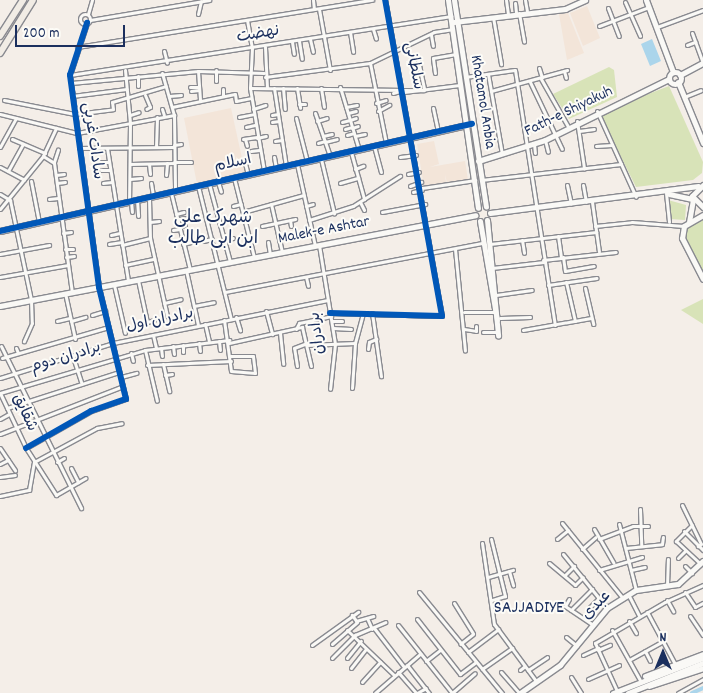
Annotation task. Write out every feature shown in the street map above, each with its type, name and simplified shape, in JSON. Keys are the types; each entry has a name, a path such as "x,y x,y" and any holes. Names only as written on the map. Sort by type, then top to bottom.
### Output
{"highway":[{"path":"0,36 22,0"},
{"path":"0,53 33,0"}],"street":[{"path":"90,20 88,14 92,0"},
{"path":"70,75 77,47 90,20 209,0"},
{"path":"312,0 314,9"},
{"path":"77,47 372,0"},
{"name":"سلطانی","path":"385,0 413,137 442,316"},
{"name":"Khatamol Anbia","path":"448,0 465,77 469,125 478,180 486,207"},
{"name":"Khatamol Anbia","path":"454,0 456,54 460,85 478,161 478,208"},
{"path":"506,0 508,14"},
{"path":"525,0 527,11"},
{"path":"556,0 560,7"},
{"path":"71,83 198,70 250,71 264,75 330,70 370,63 454,24 493,16 560,7 586,0"},
{"path":"646,0 673,72 680,75"},
{"path":"198,14 201,1"},
{"path":"625,2 640,36"},
{"path":"515,3 524,42"},
{"path":"599,26 649,7"},
{"path":"319,8 330,70"},
{"path":"608,8 620,36"},
{"path":"656,27 703,10"},
{"path":"87,24 80,18 88,14"},
{"name":"نهضت","path":"70,75 125,70 451,16"},
{"path":"493,16 501,64"},
{"path":"247,20 252,48 250,71 251,98 264,171"},
{"path":"373,29 376,39"},
{"path":"350,32 353,52"},
{"path":"692,33 703,64 680,75 678,82 703,143"},
{"path":"431,35 433,46"},
{"path":"310,39 313,52"},
{"path":"299,41 302,59"},
{"path":"292,42 294,54"},
{"path":"687,45 695,42"},
{"path":"265,47 264,75 266,88"},
{"path":"164,51 166,63"},
{"path":"435,73 433,58 456,54"},
{"path":"418,60 424,90"},
{"path":"370,63 372,87 386,144"},
{"path":"539,68 541,79 569,128"},
{"path":"125,70 130,115 130,201 132,212"},
{"path":"198,70 200,101"},
{"path":"216,70 216,81"},
{"path":"465,77 515,70 543,261 555,325"},
{"path":"491,91 516,87 565,70 566,78"},
{"path":"673,72 669,79 678,82"},
{"path":"162,73 174,115 173,192 176,214 184,244 198,325"},
{"path":"488,74 502,154"},
{"name":"سادات غربی","path":"43,437 126,399 99,287 78,148 70,75"},
{"path":"138,76 138,86"},
{"name":"Fath-e Shiyakuh","path":"478,161 545,140 597,111 669,79"},
{"path":"530,82 562,150"},
{"path":"250,88 372,87 424,90 460,85"},
{"path":"4,100 75,114 113,109 112,102 145,95 166,86"},
{"path":"340,87 359,150"},
{"path":"190,89 199,88"},
{"path":"274,88 286,166"},
{"path":"283,88 285,109"},
{"path":"297,88 299,106 305,104"},
{"path":"320,88 324,107"},
{"path":"72,96 127,89"},
{"path":"222,89 223,96"},
{"path":"393,93 403,90"},
{"path":"684,97 701,90"},
{"path":"172,107 235,94 236,101 251,98"},
{"path":"145,95 150,107 146,109"},
{"path":"169,96 180,95"},
{"path":"376,103 386,100"},
{"path":"239,117 265,105"},
{"path":"346,107 357,105"},
{"path":"378,111 389,105"},
{"path":"433,108 438,132"},
{"path":"162,109 164,115"},
{"path":"348,113 356,111"},
{"path":"597,111 636,197"},
{"path":"130,115 139,112"},
{"path":"314,113 330,156"},
{"path":"0,114 77,133 164,115 174,115"},
{"path":"272,115 278,114"},
{"path":"156,147 157,117"},
{"path":"0,147 16,118"},
{"path":"296,118 307,161"},
{"path":"317,121 327,118"},
{"path":"342,122 356,118"},
{"path":"272,122 279,121"},
{"path":"578,121 584,168"},
{"path":"246,127 255,125"},
{"name":"اسلام","path":"0,231 469,125"},
{"path":"345,129 358,126"},
{"path":"0,209 10,200 44,155 56,128"},
{"path":"579,130 594,130"},
{"path":"323,136 332,134"},
{"path":"346,135 365,134"},
{"path":"247,146 244,139 266,136"},
{"path":"12,139 44,155 54,163"},
{"path":"318,143 337,139"},
{"path":"275,141 282,140"},
{"path":"545,140 548,152"},
{"path":"8,171 23,144"},
{"path":"78,148 156,147 181,144"},
{"path":"534,144 536,153"},
{"path":"596,146 612,145"},
{"path":"374,146 381,172"},
{"path":"107,148 128,282"},
{"path":"58,150 54,163 72,292"},
{"path":"251,151 259,150"},
{"path":"350,151 364,199"},
{"path":"400,157 416,155"},
{"path":"274,157 276,168"},
{"path":"321,158 334,213"},
{"path":"99,162 109,162"},
{"path":"130,164 191,162"},
{"path":"166,175 167,163"},
{"path":"245,163 248,175"},
{"name":"برادران","path":"297,163 309,220 324,274 332,321 335,344 330,389"},
{"path":"149,164 150,174"},
{"path":"413,192 478,180 621,164"},
{"path":"0,166 24,180"},
{"path":"356,168 363,166"},
{"path":"101,170 110,170"},
{"path":"408,174 419,172"},
{"path":"56,175 64,174"},
{"path":"309,220 334,213 360,202 400,176"},
{"path":"130,179 141,178"},
{"path":"234,178 254,258"},
{"path":"340,183 358,178"},
{"path":"31,181 38,222"},
{"path":"57,183 65,182"},
{"path":"103,183 112,182"},
{"path":"218,182 221,192"},
{"path":"410,186 421,182"},
{"path":"151,183 150,238 167,316"},
{"path":"209,184 230,262"},
{"path":"567,185 571,204"},
{"path":"583,185 595,226 599,252"},
{"path":"490,213 636,197 702,185"},
{"path":"702,185 693,200 683,243 703,279"},
{"path":"198,186 231,318"},
{"path":"666,193 693,200 703,207"},
{"path":"666,193 669,222"},
{"path":"0,194 10,200 31,300 32,323 24,341"},
{"path":"243,212 304,195"},
{"path":"49,199 64,198"},
{"path":"137,200 138,216"},
{"path":"360,202 364,210"},
{"path":"35,204 40,203"},
{"path":"233,206 241,204"},
{"path":"271,204 282,252"},
{"path":"306,206 313,204"},
{"path":"382,212 425,204"},
{"path":"483,332 498,333 496,295 492,268 480,221 475,215 478,208 486,207 490,213"},
{"path":"176,214 184,212"},
{"path":"490,213 487,220 487,244 494,312 498,319"},
{"name":"Malek-e Ashtar","path":"0,306 475,215"},
{"path":"595,226 632,222 686,224 703,215"},
{"path":"178,219 189,218"},
{"path":"262,226 295,218"},
{"path":"150,222 160,220"},
{"path":"290,220 291,226"},
{"path":"480,221 487,220"},
{"path":"173,230 185,225"},
{"path":"270,233 277,231"},
{"path":"63,233 72,232"},
{"path":"225,292 455,249 596,232"},
{"path":"111,235 120,233"},
{"path":"558,236 565,271 594,266"},
{"path":"110,244 150,238"},
{"path":"203,241 212,238"},
{"path":"224,240 233,238"},
{"path":"522,240 524,252"},
{"path":"184,244 195,241"},
{"path":"268,242 270,254"},
{"path":"0,254 49,244"},
{"path":"65,249 73,249"},
{"path":"455,249 464,312 465,351"},
{"path":"492,268 599,252 616,252"},
{"path":"66,257 74,256"},
{"path":"125,265 154,259"},
{"path":"0,277 68,265"},
{"path":"306,277 308,286"},
{"path":"548,285 596,278"},
{"path":"138,280 147,322 154,320"},
{"path":"566,282 575,321"},
{"path":"114,284 125,333"},
{"path":"585,288 593,324"},
{"path":"496,295 532,290"},
{"path":"65,294 75,338"},
{"path":"164,303 182,299"},
{"name":"برادران اول","path":"0,378 113,344 231,318 328,300"},
{"path":"194,306 214,302"},
{"path":"92,315 105,310"},
{"path":"266,311 272,334"},
{"path":"372,312 381,376"},
{"name":"برادران دوم","path":"296,329 305,320 331,315 372,312 442,316"},
{"path":"464,312 494,312"},
{"path":"352,388 355,343 363,313"},
{"path":"58,321 85,317"},
{"path":"236,317 240,330"},
{"path":"498,319 530,317"},
{"path":"523,330 591,318"},
{"path":"224,320 229,342 230,356 232,371 255,373 253,356 230,356"},
{"path":"332,321 342,321"},
{"path":"205,324 209,342"},
{"path":"464,329 476,330 476,326"},
{"path":"4,357 109,327"},
{"name":"برادران دوم","path":"0,393 116,357 156,348 219,341 229,342 302,327 307,344"},
{"path":"333,328 351,329"},
{"path":"280,333 283,364"},
{"path":"153,335 156,348"},
{"path":"368,349 369,342 376,339"},
{"path":"219,341 220,350"},
{"path":"199,343 200,351"},
{"path":"297,366 294,348 307,344 355,343"},
{"path":"307,344 311,366"},
{"path":"183,345 183,352"},
{"path":"1,346 4,357 15,374 34,419 81,508"},
{"path":"173,346 174,354"},
{"path":"16,348 18,353"},
{"path":"161,348 162,356"},
{"path":"145,350 157,401"},
{"path":"131,353 133,361"},
{"path":"73,356 82,384"},
{"path":"147,364 231,361"},
{"path":"163,364 169,391"},
{"path":"7,408 119,372"},
{"path":"121,378 136,373"},
{"path":"165,375 172,374"},
{"path":"0,434 14,426 123,386"},
{"name":"شقایق","path":"0,393 26,448 56,495 71,487"},
{"path":"0,419 9,414"},
{"path":"0,496 29,490 34,462 97,428 122,423"},
{"path":"26,448 43,437"},
{"path":"0,448 15,472 0,477"},
{"path":"57,462 64,458"},
{"path":"0,464 8,460"},
{"path":"71,468 78,482"},
{"path":"71,487 85,478"},
{"path":"682,505 692,525 698,546"},
{"path":"640,508 641,545"},
{"path":"562,523 622,597"},
{"path":"619,524 636,590"},
{"path":"692,525 676,541 702,562"},
{"path":"582,549 597,538 620,530 648,526"},
{"path":"594,529 597,538 614,563"},
{"path":"557,540 568,530"},
{"path":"684,531 703,550"},
{"path":"626,548 662,544 663,537"},
{"path":"491,539 505,596 492,600"},
{"path":"482,543 498,629 536,681"},
{"path":"678,558 685,550"},
{"path":"563,554 607,608"},
{"path":"599,570 614,563 642,557"},
{"path":"667,587 668,559"},
{"name":"عبدی","path":"520,693 527,691 536,681 577,647 607,608 622,597 636,590 667,587 693,573 702,562"},
{"path":"549,563 566,575 574,585 583,577"},
{"path":"566,575 574,566"},
{"path":"685,566 693,573"},
{"path":"631,570 645,567"},
{"path":"488,577 511,570 513,585"},
{"path":"702,666 615,692 608,670 595,643 612,630 667,600 703,585"},
{"path":"571,610 592,589"},
{"path":"419,592 502,693"},
{"path":"685,592 695,607 703,603"},
{"path":"628,594 639,616"},
{"path":"589,608 599,598"},
{"path":"569,599 565,606 593,625"},
{"path":"667,600 672,611"},
{"path":"454,604 473,634 460,644"},
{"path":"312,645 358,612"},
{"path":"647,612 675,664"},
{"path":"352,615 356,621"},
{"path":"332,644 356,621 373,616"},
{"path":"690,616 703,635"},
{"path":"367,617 373,628 429,693"},
{"path":"417,619 460,674 476,662"},
{"path":"630,621 636,634"},
{"path":"332,658 354,635 385,622"},
{"path":"398,625 452,693 475,673"},
{"path":"352,626 354,635"},
{"path":"468,652 498,629"},
{"path":"347,630 361,641 366,649 394,675"},
{"path":"612,630 629,660 638,684"},
{"path":"566,637 577,647"},
{"path":"347,658 361,641"},
{"path":"629,660 663,641"},
{"path":"583,655 610,645"},
{"path":"482,669 512,648"},
{"path":"351,668 366,649"},
{"path":"426,661 440,650"},
{"path":"645,651 650,661"},
{"path":"375,693 420,654"},
{"path":"628,693 638,684 675,664 703,654"},
{"path":"528,670 547,657"},
{"path":"654,679 703,658"},
{"path":"362,682 380,662"},
{"path":"588,679 619,665"},
{"path":"520,670 525,666"},
{"path":"638,684 702,666"},
{"path":"702,666 703,675"},
{"path":"398,672 416,693 426,688"},
{"path":"501,672 520,693"},
{"path":"572,677 581,693"},
{"path":"678,693 703,679"}],"shaded area":[{"path":"587,6 600,38 583,46 570,13"},
{"path":"568,13 584,53 567,60 559,14"},
{"path":"231,108 245,172 197,184 184,118"},
{"path":"434,141 439,164 430,167 465,161 468,180 447,183 445,174 446,183 424,187 417,144"}],"green space":[{"path":"609,67 614,70 617,97 569,119 553,94"},
{"path":"669,86 703,162 702,173 693,180 636,187 599,113"},
{"path":"668,200 686,205 685,220 670,219"},
{"path":"703,218 703,273 685,235 687,226"},
{"path":"703,299 703,324 681,310"}],"water":[{"path":"652,39 661,61 650,66 641,44"}],"waterway":[{"path":"692,693 703,688"}],"cycle path":[{"path":"330,313 442,316 385,0"},
{"path":"26,448 91,411 126,399 99,287 70,75 87,23"},
{"path":"0,231 472,124"}],"district":[{"name":"شهرک علی ابن ابی طالب","path":"213,230"},
{"name":"SAJJADIYE","path":"529,609"}]}
